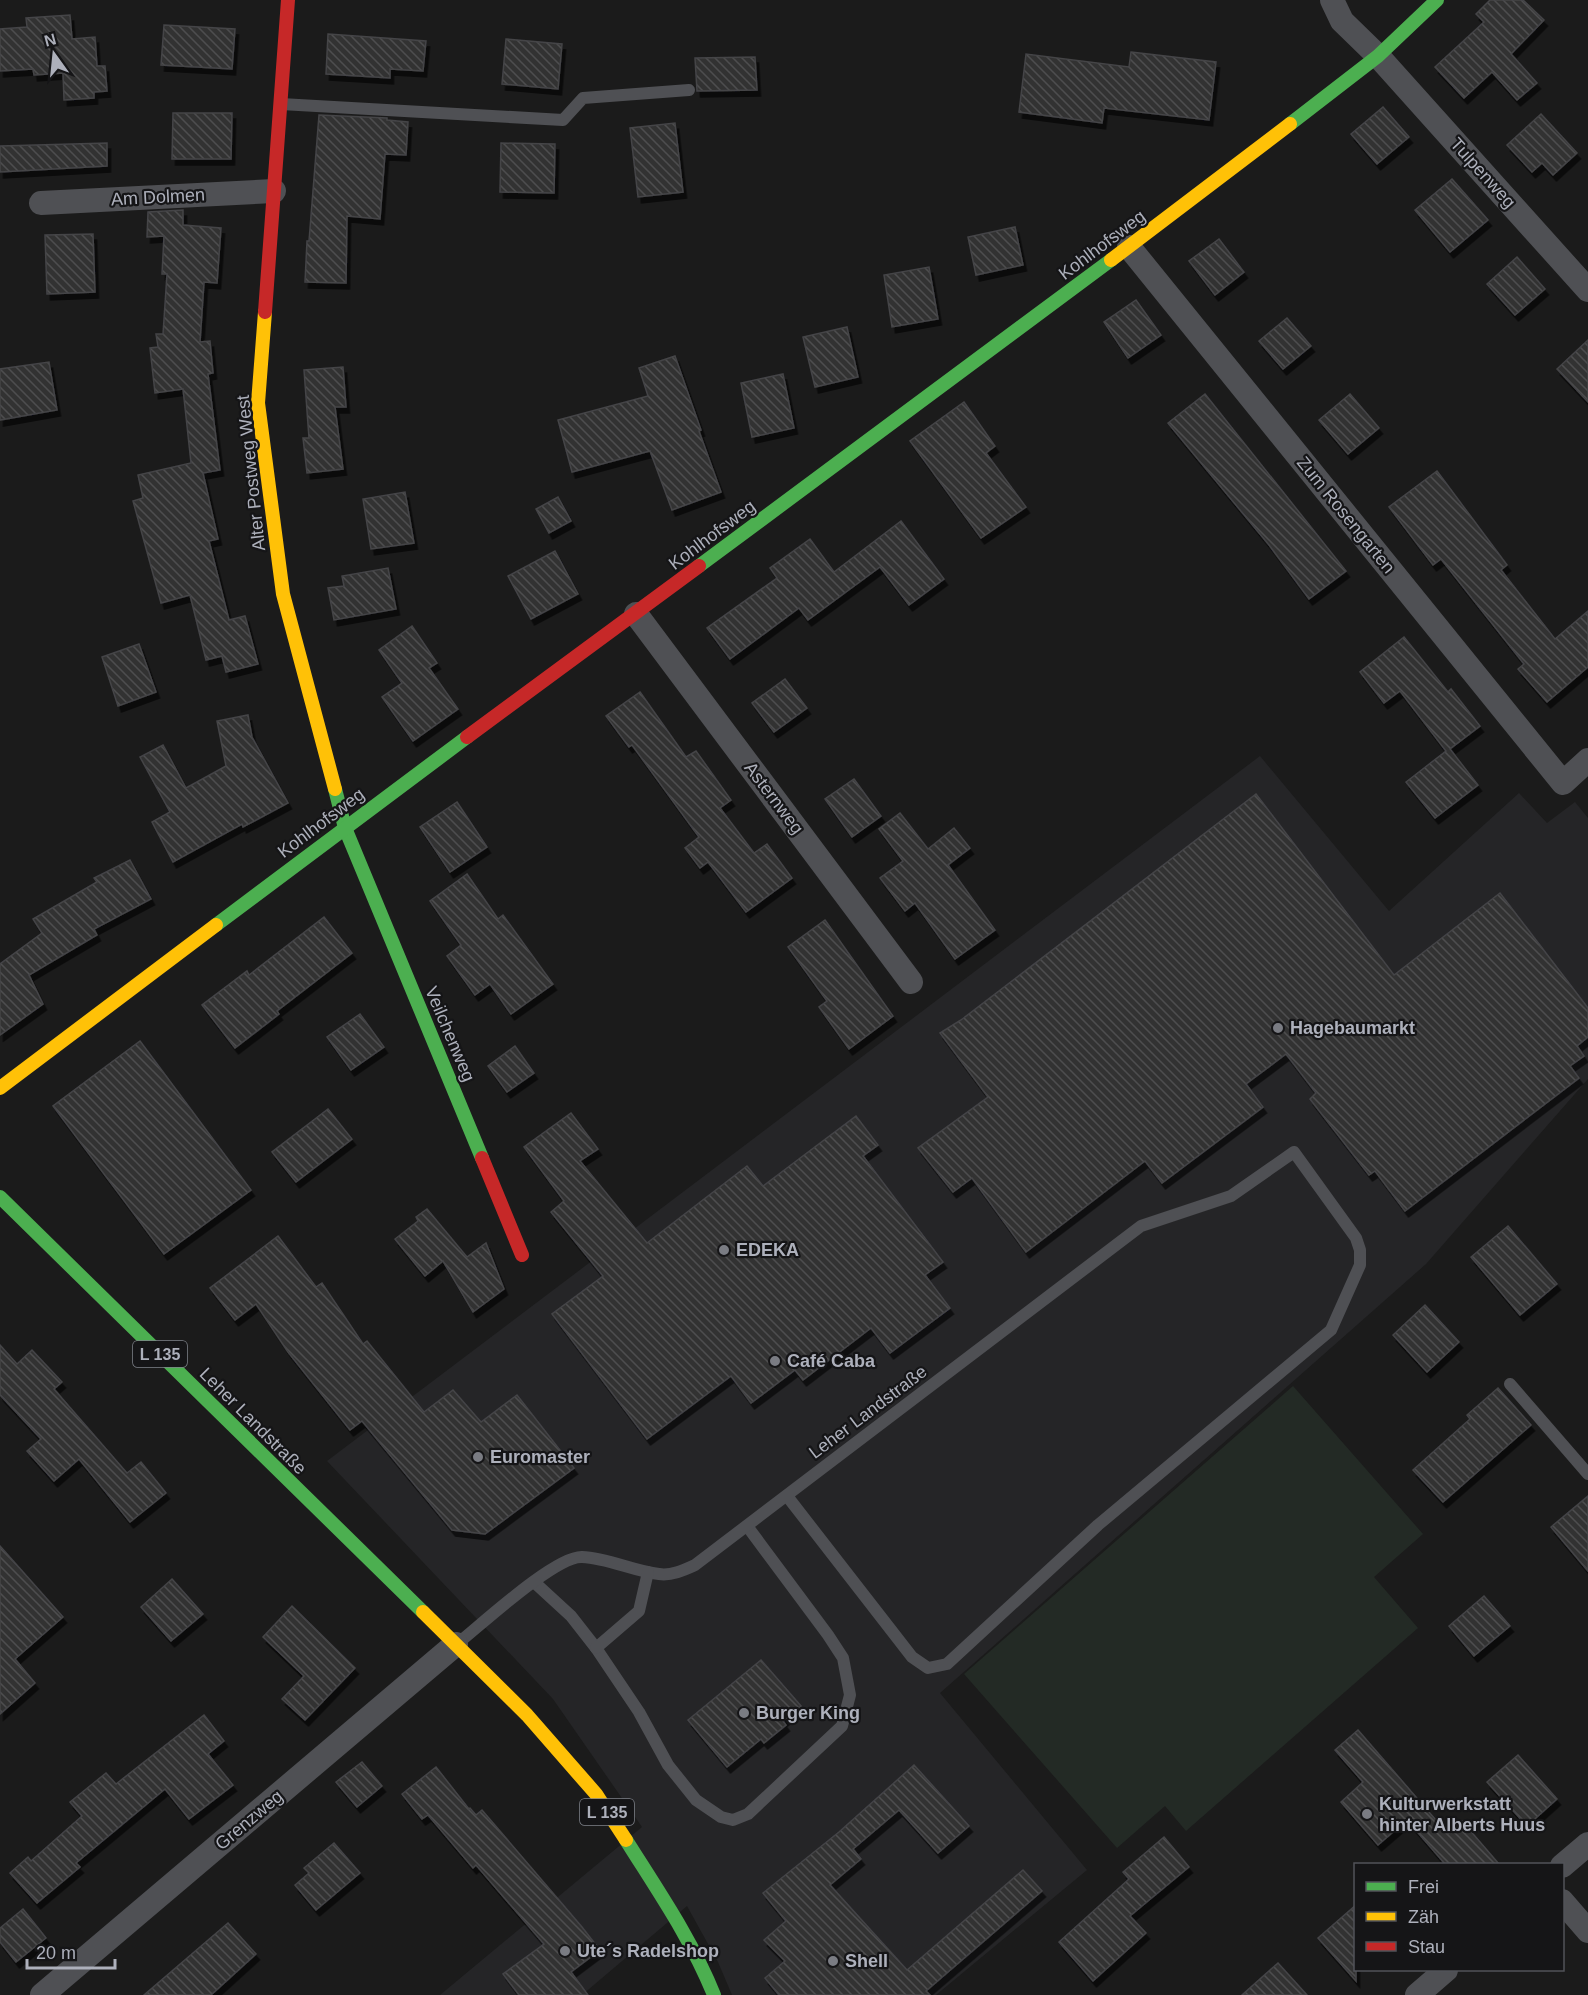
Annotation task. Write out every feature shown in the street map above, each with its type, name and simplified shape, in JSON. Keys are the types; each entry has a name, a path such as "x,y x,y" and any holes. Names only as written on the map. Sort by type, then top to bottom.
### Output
{"street":[{"name":"Alter Postweg West","path":"288,0 258,403 283,594 345,828"},
{"name":"Tulpenweg","path":"1332,0 1342,21 1378,56 1588,290"},
{"name":"Kohlhofsweg","path":"0,1088 345,828 1130,247 1378,56 1437,0"},
{"name":"Am Dolmen","path":"41,203 274,191"},
{"name":"Zum Rosengarten","path":"1130,247 1563,783 1588,760"},
{"name":"Asternweg","path":"636,614 911,982"},
{"name":"Veilchenweg","path":"345,828 522,1254"},
{"name":"Leher Landstraße","path":"0,1197 527,1715 596,1794 675,1917 701,1963 714,1995"},
{"name":"Grenzweg","path":"42,1995 456,1644"},
{"path":"1564,1865 1588,1844"},
{"path":"1564,1902 1588,1931"},
{"path":"1417,1995 1445,1971"}],"lane":[{"path":"280,104 563,120 583,98 688,90"},
{"name":"Leher Landstraße","path":"456,1644 565,1560 580,1557 661,1575 678,1572 694,1565 1141,1226 1231,1196 1294,1152 1356,1238 1360,1250 1360,1265 1331,1330 1106,1518 947,1664 937,1668 928,1668 912,1657 787,1496"},
{"path":"1510,1384 1588,1474"},
{"path":"534,1582 571,1616 596,1648 639,1712 668,1765 696,1800 721,1817 733,1820 748,1815 842,1726 850,1695 843,1658 747,1526"},
{"path":"596,1648 639,1611 648,1572"}],"shaded area":[{"path":"1260,756 1389,911 1519,793 1547,823 1575,802 1588,818 1588,1079 1426,1264 940,1693 1087,1870 936,1995 732,1995 718,1962 687,1906 582,1995 440,1995 642,1827 553,1699 327,1461"},
{"path":"1293,1386 1423,1534 1374,1577 1418,1628 1186,1831 1165,1806 1117,1848 964,1674"}],"building":[{"path":"1490,0 1523,0 1544,20 1511,54 1537,83 1517,100 1492,72 1464,98 1435,67 1484,22 1476,14"},
{"path":"70,15 72,39 95,37 97,66 105,66 107,91 94,92 94,98 64,100 63,73 34,75 33,69 0,71 0,29 27,27 26,18"},
{"path":"164,25 235,29 232,69 161,65"},
{"path":"328,34 426,41 423,71 390,69 390,78 326,74"},
{"path":"506,39 562,44 558,89 502,84"},
{"path":"1131,52 1216,62 1209,120 1104,108 1102,123 1019,112 1026,54 1129,67"},
{"path":"755,57 757,90 697,91 695,58"},
{"path":"1383,107 1409,137 1377,164 1351,134"},
{"path":"173,113 232,113 231,159 172,159"},
{"path":"1541,114 1577,153 1553,175 1542,163 1532,172 1507,145"},
{"path":"319,115 387,118 387,120 408,122 406,155 385,154 380,219 347,216 346,283 305,282"},
{"path":"675,123 683,192 638,197 630,128"},
{"path":"107,143 107,166 0,172 0,146"},
{"path":"501,143 555,144 554,193 500,192"},
{"path":"1452,179 1488,220 1450,252 1415,210"},
{"path":"183,210 183,225 221,228 217,283 204,282 200,342 210,341 213,373 208,374 220,470 203,473 218,539 209,541 229,620 245,616 258,664 226,672 222,656 206,660 190,595 161,603 133,501 143,498 138,475 191,463 183,389 155,393 150,348 158,347 156,334 163,334 167,274 162,274 164,236 147,237 148,212"},
{"path":"1015,227 1023,265 976,275 968,237"},
{"path":"93,234 95,292 47,294 45,235"},
{"path":"1219,239 1244,272 1215,295 1189,261"},
{"path":"1517,257 1545,289 1515,315 1487,284"},
{"path":"929,267 938,319 892,327 884,275"},
{"path":"1136,300 1161,335 1128,358 1104,322"},
{"path":"1287,318 1311,346 1283,369 1259,341"},
{"path":"847,327 858,377 815,387 803,337"},
{"path":"1588,340 1588,402 1557,369"},
{"path":"675,356 721,492 672,510 650,451 572,472 558,420 648,396 639,368"},
{"path":"49,362 57,410 0,420 0,369"},
{"path":"343,367 346,407 335,407 343,469 307,473 303,438 309,438 304,370"},
{"path":"783,374 794,428 752,437 741,383"},
{"path":"1205,394 1346,571 1309,599 1269,545 1168,423"},
{"path":"1350,394 1379,428 1348,454 1319,420"},
{"path":"964,402 995,446 986,453 1026,507 981,538 910,441"},
{"path":"1437,471 1507,565 1501,570 1555,639 1588,611 1588,667 1547,702 1518,669 1524,664 1441,559 1433,565 1389,507"},
{"path":"405,492 414,543 371,549 363,499"},
{"path":"558,497 571,521 549,533 536,509"},
{"path":"901,521 944,579 909,605 880,567 808,620 799,608 730,659 707,628 777,578 770,568 810,539 834,572"},
{"path":"555,551 578,594 531,619 508,576"},
{"path":"388,568 396,609 334,620 328,588 344,586 342,576"},
{"path":"412,626 437,663 429,668 458,709 413,741 382,697 402,683 379,650"},
{"path":"1404,637 1448,692 1451,689 1480,726 1450,749 1478,785 1435,818 1406,782 1446,751 1400,691 1384,703 1360,672"},
{"path":"139,644 156,692 118,706 102,657"},
{"path":"785,679 807,708 774,732 752,703"},
{"path":"640,692 686,757 696,751 731,800 720,808 754,853 767,844 792,878 746,912 708,862 700,868 685,848 699,837 632,745 629,747 606,716"},
{"path":"248,715 252,737 288,803 243,827 242,824 173,862 152,822 170,812 140,757 163,745 186,788 226,766 217,721"},
{"path":"854,779 881,816 852,837 825,799"},
{"name":"Hagebaumarkt","path":"1256,794 1394,975 1500,893 1588,1008 1588,1037 1577,1046 1584,1056 1570,1066 1579,1078 1405,1211 1375,1171 1369,1175 1310,1099 1316,1093 1286,1054 1246,1084 1263,1107 1162,1183 1145,1161 1026,1252 972,1178 953,1192 918,1148 988,1097 940,1033 961,1020"},
{"path":"457,802 487,847 450,872 420,827"},
{"path":"900,813 928,849 954,828 970,848 948,865 995,930 955,959 915,903 905,911 880,878 903,861 879,829"},
{"path":"130,860 151,899 94,929 97,935 29,975 43,1004 0,1035 0,964 42,933 33,919 97,882 94,878"},
{"path":"467,874 498,919 503,915 553,984 511,1014 490,984 475,995 447,956 461,945 430,901"},
{"path":"324,917 352,953 277,1011 279,1014 235,1048 202,1005 247,971 249,975"},
{"path":"825,920 893,1016 849,1049 819,1007 827,1001 788,947"},
{"path":"360,1014 384,1047 351,1070 327,1037"},
{"path":"140,1041 251,1190 164,1254 53,1106"},
{"path":"515,1046 534,1073 507,1092 488,1066"},
{"path":"328,1109 352,1139 296,1182 272,1152"},
{"name":"EDEKA","path":"571,1113 598,1149 580,1161 647,1243 747,1166 763,1186 856,1116 878,1145 863,1156 943,1262 925,1275 950,1308 890,1353 871,1328 803,1380 795,1370 751,1403 731,1376 647,1439 552,1314 603,1276 551,1212 564,1201 524,1147"},
{"path":"427,1209 467,1257 486,1243 504,1289 473,1312 443,1261 425,1276 395,1239 418,1221 416,1217"},
{"path":"1508,1226 1557,1284 1520,1315 1471,1257"},
{"path":"278,1236 316,1287 322,1283 363,1344 367,1341 424,1412 453,1390 481,1422 517,1395 574,1468 485,1534 452,1530 362,1421 350,1430 288,1352 256,1304 235,1320 210,1288"},
{"path":"1425,1305 1459,1342 1427,1372 1393,1335"},
{"path":"0,1345 17,1364 32,1350 62,1382 54,1389 127,1473 141,1462 166,1493 130,1522 79,1459 54,1481 27,1451 41,1439 0,1395"},
{"path":"1498,1388 1531,1425 1443,1502 1413,1470 1470,1419 1467,1415"},
{"path":"1588,1496 1588,1571 1551,1527"},
{"path":"0,1546 63,1617 15,1659 35,1683 0,1714"},
{"path":"172,1579 203,1614 171,1641 141,1607"},
{"path":"1484,1596 1510,1626 1474,1656 1449,1626"},
{"path":"292,1606 355,1668 305,1720 282,1699 304,1676 263,1637"},
{"name":"Burger King","path":"761,1660 801,1706 783,1721 786,1725 764,1743 761,1739 727,1767 688,1720"},
{"path":"204,1715 224,1741 208,1754 233,1785 189,1819 165,1789 76,1863 80,1867 37,1903 10,1873 28,1857 31,1861 82,1816 70,1802 106,1773 116,1784"},
{"path":"1358,1730 1448,1834 1462,1821 1498,1863 1444,1863 1407,1820 1378,1845 1341,1802 1363,1782 1335,1750"},
{"path":"1518,1755 1557,1799 1527,1826 1487,1782"},
{"path":"362,1762 382,1786 357,1807 336,1782"},
{"path":"914,1765 969,1826 938,1853 899,1810 853,1849 861,1859 830,1885 907,1970 1023,1870 1042,1891 926,1991 930,1995 779,1995 765,1978 785,1961 764,1940 786,1921 763,1893 839,1832"},
{"path":"436,1767 469,1809 476,1815 482,1810 600,1950 571,1972 588,1995 519,1995 503,1974 544,1944 476,1865 473,1868 428,1815 422,1819 402,1794"},
{"path":"1164,1837 1189,1867 1130,1916 1146,1933 1093,1981 1059,1942 1129,1879 1123,1872"},
{"path":"334,1843 360,1873 316,1910 295,1885 309,1873 304,1868"},
{"path":"1354,1907 1356,1981 1318,1938"},
{"path":"23,1909 46,1938 16,1962 0,1942 0,1928"},
{"path":"228,1923 256,1954 211,1995 144,1995"},
{"path":"1278,1963 1307,1995 1242,1995"}],"traffic: fast":[{"path":"1290,124 1378,56 1437,0"},
{"path":"699,566 1111,260"},
{"path":"216,925 467,737"},
{"path":"335,789 345,828 482,1158"},
{"path":"0,1197 423,1612"},
{"path":"626,1840 685,1935 714,1995"}],"traffic: slow":[{"path":"1111,260 1290,124"},
{"path":"265,312 258,403 283,594 335,789"},
{"path":"0,1088 216,925"},
{"path":"423,1612 527,1715 596,1794 626,1840"}],"traffic: jam":[{"path":"265,312 288,0"},
{"path":"467,737 699,566"},
{"path":"482,1158 522,1255"}],"place":[{"name":"Hagebaumarkt","path":"1278,1028"},
{"name":"EDEKA","path":"724,1250"},
{"name":"Café Caba","path":"775,1361"},
{"name":"Euromaster","path":"478,1457"},
{"name":"Burger King","path":"744,1713"},
{"name":"Kulturwerkstatt hinter Alberts Huus","path":"1367,1814"},
{"name":"Ute´s Radelshop","path":"565,1951"},
{"name":"Shell","path":"833,1961"}]}
